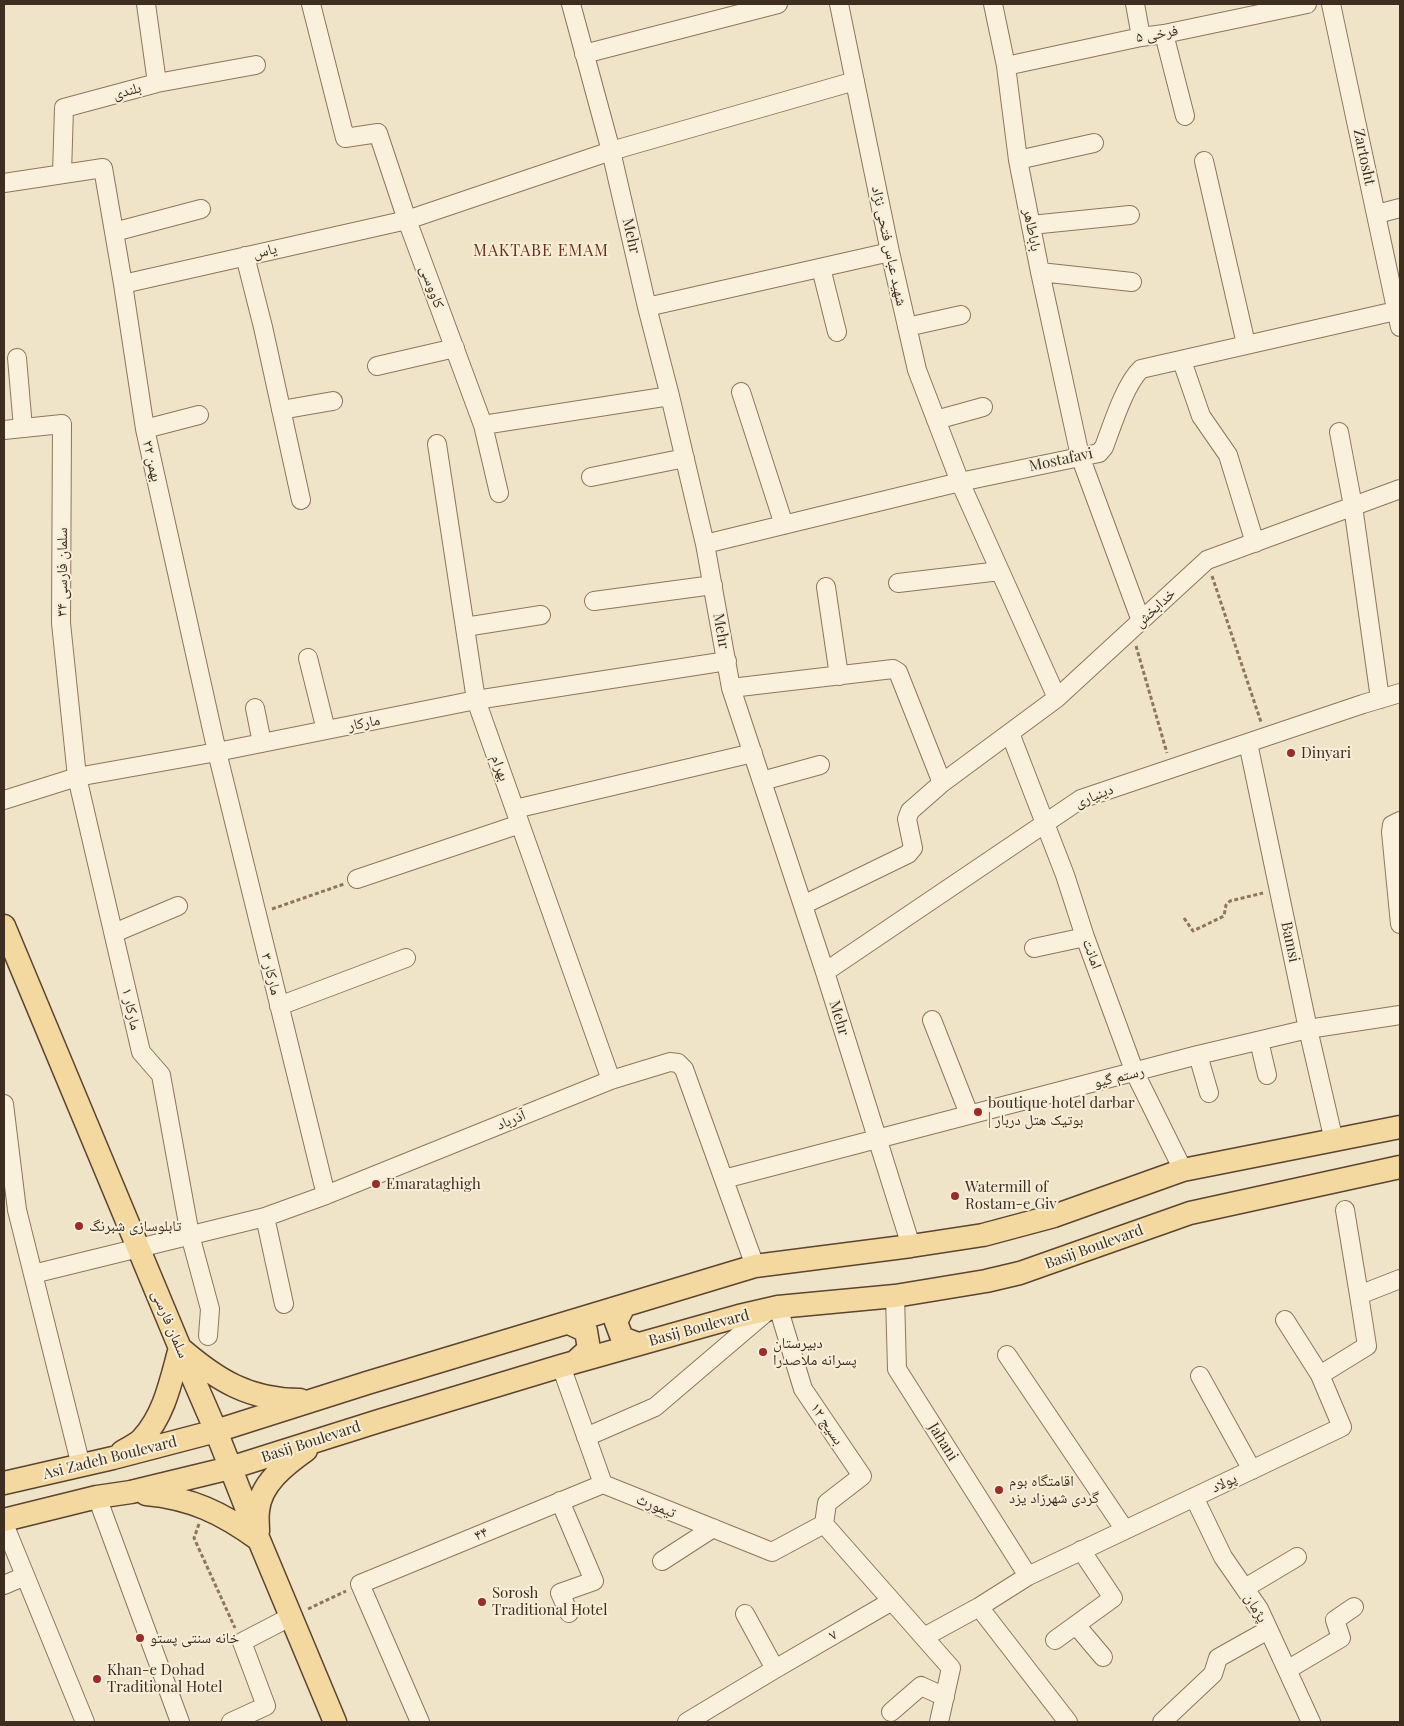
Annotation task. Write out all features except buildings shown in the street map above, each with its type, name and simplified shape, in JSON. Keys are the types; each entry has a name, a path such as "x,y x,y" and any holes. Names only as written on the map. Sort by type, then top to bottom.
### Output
{"main road":[{"name":"سلمان فارسی","path":"4,933 216,1431 335,1722"},
{"path":"216,1431 755,1266 983,1235 1054,1216 1183,1170 1400,1127"},
{"name":"Basij Boulevard","path":"4,1520 96,1497 131,1492 230,1468 678,1332 774,1308 896,1296 986,1281 1020,1273 1190,1213 1400,1167"},
{"path":"624,1306 616,1322 622,1338 638,1344"},
{"path":"568,1364 589,1349 586,1331 569,1323"},
{"path":"113,1458 142,1440 160,1413 170,1386 180,1348 204,1369 233,1387 254,1394 285,1400 316,1400"},
{"name":"Asi Zadeh Boulevard","path":"4,1483 81,1466 216,1431"},
{"path":"259,1540 258,1510 264,1491 283,1466 324,1438"},
{"path":"131,1492 169,1496 206,1507 234,1521 259,1540"}],"street":[{"path":"146,4 157,83"},
{"name":"کاووسی","path":"311,4 345,138 378,133 407,220 484,425 499,493"},
{"name":"Mehr","path":"571,4 611,151 647,307 685,458 705,544 731,688 825,972 911,1246"},
{"path":"584,54 778,4"},
{"name":"شهید عباس فتحی نژاد","path":"839,4 890,252 917,370 960,482 1057,698"},
{"name":"باباطاهر","path":"993,4 1006,66 1018,160 1080,456 1136,626"},
{"path":"1135,4 1141,37"},
{"name":"فرخی ۵","path":"1006,66 1307,4"},
{"name":"Zartosht","path":"1331,4 1399,316"},
{"path":"1164,34 1185,116"},
{"name":"بلندی","path":"62,174 64,108 157,83 256,65"},
{"name":"یاس","path":"123,284 407,220 611,151 855,81"},
{"path":"1018,160 1094,143"},
{"path":"1204,162 1246,344"},
{"name":"۲۲ بهمن","path":"62,174 103,168 145,428 217,752"},
{"path":"4,183 62,174"},
{"path":"1377,214 1400,208"},
{"path":"114,232 201,209"},
{"path":"1031,225 1130,215"},
{"path":"647,307 890,252"},
{"path":"245,256 263,327 300,500"},
{"path":"821,268 837,332"},
{"path":"1040,272 1132,282"},
{"path":"907,327 960,315"},
{"name":"Mostafavi","path":"705,544 960,482 1099,452 1104,447 1119,409 1137,373 1142,369 1182,361 1246,344 1399,316"},
{"path":"377,366 455,348"},
{"path":"17,358 24,428"},
{"path":"1182,361 1201,416 1228,455 1255,542"},
{"path":"741,392 784,525"},
{"path":"484,425 670,396"},
{"path":"281,410 333,401"},
{"path":"936,420 983,407"},
{"path":"145,428 199,415"},
{"name":"سلمان فارسی ۳۴","path":"4,430 62,424 61,623 78,777"},
{"path":"1339,432 1352,506 1380,699"},
{"name":"بهرام","path":"437,444 476,700 611,1080"},
{"path":"592,477 685,458"},
{"name":"خدابخش","path":"803,905 908,854 912,848 912,841 907,815 942,783 1057,698 1207,560 1400,489"},
{"path":"898,583 1000,571"},
{"path":"594,601 713,585"},
{"path":"826,587 839,676"},
{"path":"465,627 540,615"},
{"path":"308,658 326,730"},
{"name":"مارکار","path":"4,800 78,777 217,752 476,700 726,661"},
{"path":"731,688 893,669 898,672 942,783"},
{"name":"دینیاری","path":"825,972 1044,822 1081,799 1400,693"},
{"path":"255,708 262,743"},
{"name":"امانت","path":"1010,733 1065,875 1085,937 1136,1073 1183,1170"},
{"name":"Bamsi","path":"1248,743 1308,1029 1334,1141"},
{"name":"مارکار ۳","path":"217,752 326,1196"},
{"path":"356,880 518,816 752,752"},
{"path":"762,781 820,765"},
{"name":"مارکار ۱","path":"78,777 141,1052 161,1075 190,1235 210,1309 208,1336"},
{"path":"1396,824 1391,832 1400,924"},
{"path":"114,933 178,906"},
{"path":"1034,948 1085,937"},
{"path":"279,1006 406,958"},
{"name":"رستم گیو","path":"724,1179 969,1114 1136,1073 1198,1055 1308,1029 1400,1015"},
{"path":"932,1020 969,1114"},
{"path":"1259,1041 1267,1075"},
{"path":"1198,1055 1209,1094"},
{"name":"آذرباد","path":"33,1274 265,1217 326,1196 611,1080 670,1062 678,1063 684,1069 755,1266"},
{"path":"4,1104 17,1210 81,1466"},
{"path":"1285,1320 1320,1376 1367,1346 1346,1210"},
{"path":"265,1217 284,1304"},
{"path":"1359,1295 1400,1279"},
{"name":"Jahani","path":"896,1296 897,1369 1028,1576"},
{"path":"586,1437 655,1407 774,1308"},
{"name":"بسیج ۱۲","path":"774,1308 803,1389 862,1476 827,1503 824,1524"},
{"path":"1007,1355 1125,1530"},
{"path":"568,1364 586,1437 603,1484"},
{"path":"1200,1376 1252,1470"},
{"name":"پولاد","path":"924,1637 1028,1576 1342,1427 1320,1376"},
{"name":"تیمورث","path":"603,1484 772,1552 824,1524"},
{"name":"۴۴","path":"360,1584 603,1484"},
{"path":"96,1497 180,1722"},
{"name":"پژمان","path":"1194,1497 1223,1557 1259,1609 1311,1722"},
{"path":"560,1501 594,1581 560,1593 569,1613"},
{"path":"4,1524 85,1722"},
{"path":"824,1524 952,1668 939,1722"},
{"path":"662,1561 713,1528"},
{"path":"1055,1640 1113,1598 1081,1550"},
{"path":"1244,1588 1297,1557"},
{"path":"4,1585 25,1576"},
{"path":"360,1584 420,1722"},
{"name":"۷","path":"687,1722 892,1601"},
{"path":"979,1606 1068,1722"},
{"path":"1287,1670 1341,1638 1335,1620 1354,1607"},
{"path":"745,1614 775,1669"},
{"path":"231,1722 266,1706 242,1642 292,1616"},
{"path":"1076,1625 1103,1657"},
{"path":"1162,1722 1213,1674 1218,1658 1268,1630"},
{"path":"891,1712 921,1686 945,1697"}],"path":[{"path":"1207,560 1266,737"},
{"path":"1136,626 1171,768"},
{"path":"257,914 356,880"},
{"path":"1184,918 1193,931 1224,916 1226,905 1230,901 1279,889"},
{"path":"206,1507 194,1538 242,1642"},
{"path":"292,1616 360,1584"}],"place":[{"name":"Dinyari","path":"1291,753"},
{"name":"boutique hotel darbar | بوتیک هتل دربار","path":"978,1112"},
{"name":"Emarataghigh","path":"376,1184"},
{"name":"Watermill of Rostam-e Giv","path":"955,1196"},
{"name":"تابلوسازی شبرنگ","path":"79,1226"},
{"name":"دبیرستان پسرانه ملاصدرا","path":"763,1352"},
{"name":"اقامتگاه بوم گردی شهرزاد یزد","path":"999,1490"},
{"name":"Sorosh Traditional Hotel","path":"482,1602"},
{"name":"خانه سنتی پستو","path":"140,1638"},
{"name":"Khan-e Dohad Traditional Hotel","path":"97,1679"}],"district":[{"name":"MAKTABE EMAM","path":"541,251"}]}
